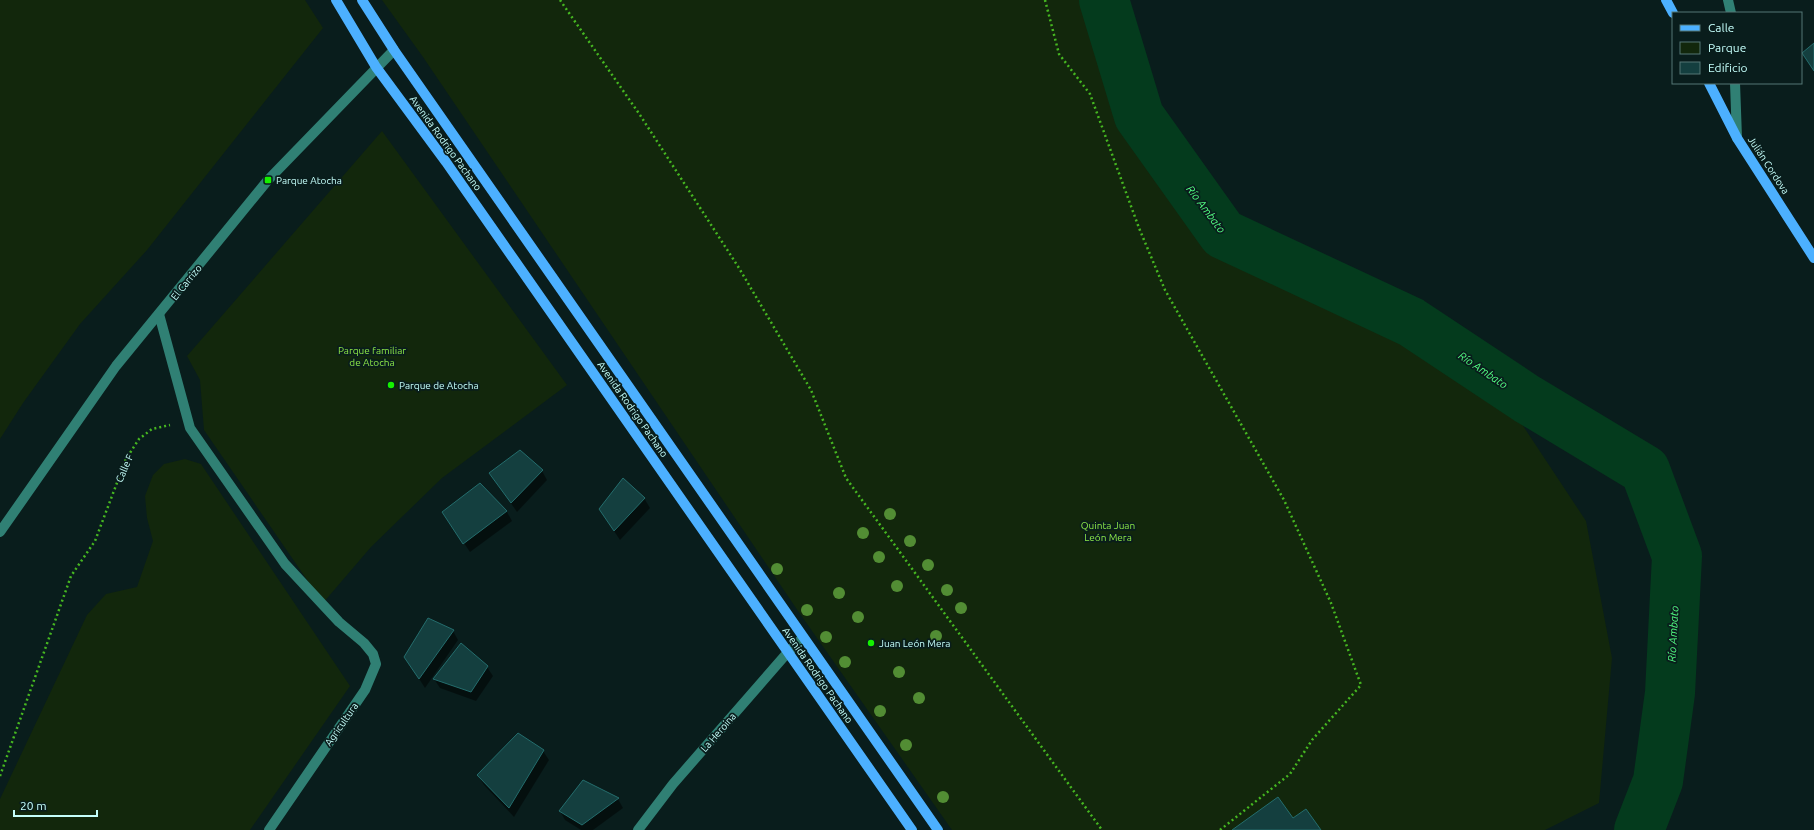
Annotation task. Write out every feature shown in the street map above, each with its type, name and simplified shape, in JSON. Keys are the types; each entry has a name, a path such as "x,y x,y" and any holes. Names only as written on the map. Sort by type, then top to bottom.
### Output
{"main road":[{"name":"Avenida Rodrigo Pachano","path":"336,0 376,67 446,162 912,830"},
{"name":"Avenida Rodrigo Pachano","path":"362,0 394,50 938,830"},
{"path":"1666,0 1672,12"},
{"name":"Julián Cordova","path":"1710,84 1737,138 1814,258"}],"street":[{"path":"1728,0 1731,12"},
{"name":"El Carrizo","path":"0,532 116,366 268,180 394,50"},
{"path":"1734,84 1737,138"},
{"path":"159,314 190,428"},
{"name":"Agricultura","path":"190,428 285,564 339,622 364,643 373,654 376,664 365,690 269,830"},
{"name":"La Heroina","path":"638,830 673,784 788,652 803,638"}],"path":[{"path":"560,0 640,116 739,268 811,390 846,478 1102,830"},
{"path":"1045,0 1059,54 1090,94 1139,228 1164,290 1284,500 1331,603 1361,685 1312,740 1290,774 1220,830"},
{"name":"Calle F","path":"0,776 71,576 96,541 126,459 139,439 152,430 172,424 190,428"}],"green space":[{"path":"0,0 305,0 323,28 147,250 80,324 23,403 0,439"},
{"name":"Quinta Juan León Mera","path":"382,0 1084,0 1122,125 1210,249 1402,339 1514,412 1586,521 1612,658 1599,803 1545,830 952,830 798,611 423,57"},
{"name":"Parque familiar de Atocha","path":"382,131 567,385 442,478 371,547 323,603 204,430 200,380 187,356"},
{"path":"185,459 201,464 350,686 250,830 0,830 0,799 87,615 106,594 137,587 153,541 147,518 145,496 153,475 164,464"}],"building":[{"path":"1814,43 1814,71 1802,53"},
{"path":"520,450 543,470 511,503 489,473"},
{"path":"623,478 645,498 614,531 599,509"},
{"path":"480,483 507,511 463,544 442,512"},
{"path":"428,618 454,630 419,679 404,657"},
{"path":"461,643 488,666 471,692 433,679"},
{"path":"518,733 544,750 509,808 477,775"},
{"path":"583,780 619,798 582,825 559,811"},
{"path":"1278,797 1293,818 1306,809 1321,830 1232,830"}],"waterway":[{"name":"Río Ambato","path":"1104,0 1139,116 1223,234 1411,322 1527,399 1645,470 1677,556 1670,693 1658,781 1639,830"}],"place":[{"name":"Parque Atocha","path":"268,180"},
{"name":"Parque de Atocha","path":"391,385"},
{"name":"Juan León Mera","path":"871,643"}]}
